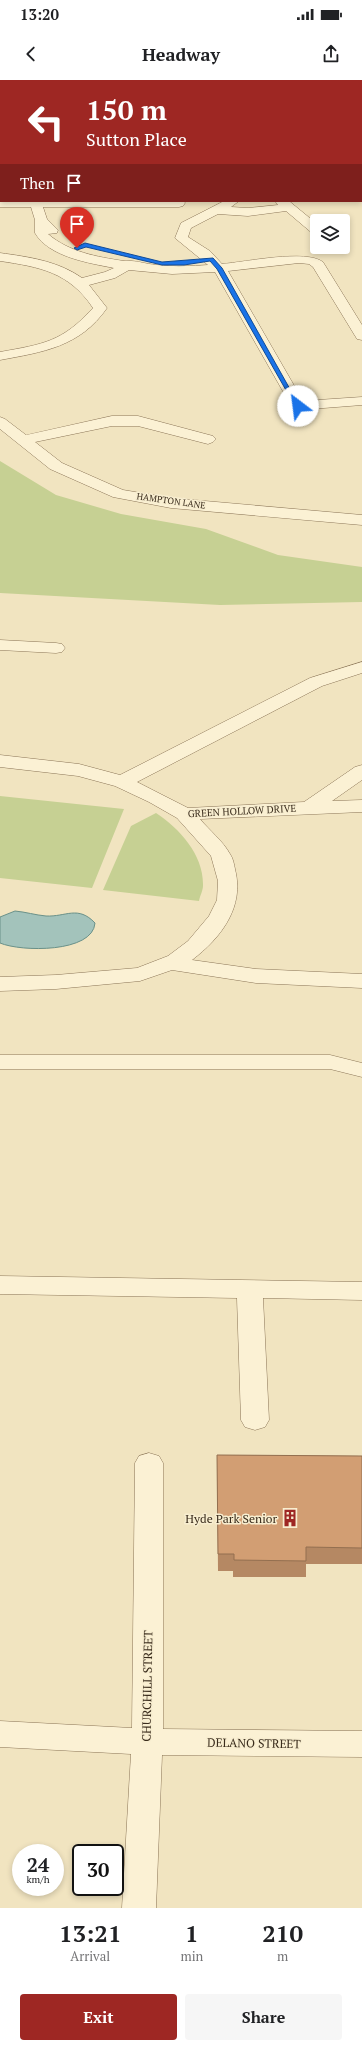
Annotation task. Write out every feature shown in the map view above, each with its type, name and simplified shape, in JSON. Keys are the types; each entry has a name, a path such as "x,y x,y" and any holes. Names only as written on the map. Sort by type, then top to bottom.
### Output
{"street":[{"path":"0,202 179,203"},
{"path":"35,202 41,220 40,228 43,236 68,251 127,266 170,270 215,264"},
{"path":"231,202 186,226 181,238 215,264 298,406 362,401"},
{"path":"216,210 248,212 285,204 310,224"},
{"path":"41,220 57,233 85,245 140,259 170,264 215,264 299,259 312,261 318,265 362,336"},
{"path":"68,251 85,245"},
{"path":"0,257 48,265 80,282 91,292 100,308 86,323 66,338 36,348 0,356"},
{"path":"80,282 110,275 140,259"},
{"path":"23,440 112,421 138,422 208,440"},
{"name":"HAMPTON LANE","path":"2,426 23,440 56,466 119,494 171,503 362,520"},
{"path":"0,646 56,648"},
{"path":"122,782 316,682 362,667"},
{"name":"GREEN HOLLOW DRIVE","path":"0,761 79,770 122,782 156,798 184,814 309,808 362,771"},
{"path":"309,808 362,806"},
{"path":"0,984 56,982 140,974 171,963 196,946 219,918 227,900 228,882 221,855 184,814"},
{"path":"171,963 256,976 362,981"},
{"path":"0,1062 330,1062 362,1070"},
{"path":"0,1285 362,1291"},
{"path":"250,1289 255,1420"},
{"name":"CHURCHILL STREET","path":"139,1908 147,1742 149,1463"},
{"name":"DELANO STREET","path":"0,1734 147,1742 362,1744"}],"green space":[{"path":"0,461 56,495 121,514 206,529 278,555 362,567 362,602 220,605 0,593"},
{"path":"0,796 124,809 92,888 0,878"},
{"path":"156,813 165,819 182,835 195,853 202,875 203,888 199,901 103,890 131,826"}],"water":[{"path":"15,911 46,916 77,913 83,914 95,923 91,933 82,940 70,945 55,948 23,948 0,943 0,917"}],"building":[{"name":"Hyde Park Senior","path":"217,1455 362,1456 362,1548 306,1547 306,1561 234,1560 234,1554 218,1554"}],"place":[{"name":"Hyde Park Senior","path":"290,1518"}],"route":[{"path":"77,248 85,245 148,261 162,263 177,264 211,260 219,268 298,406"}]}
